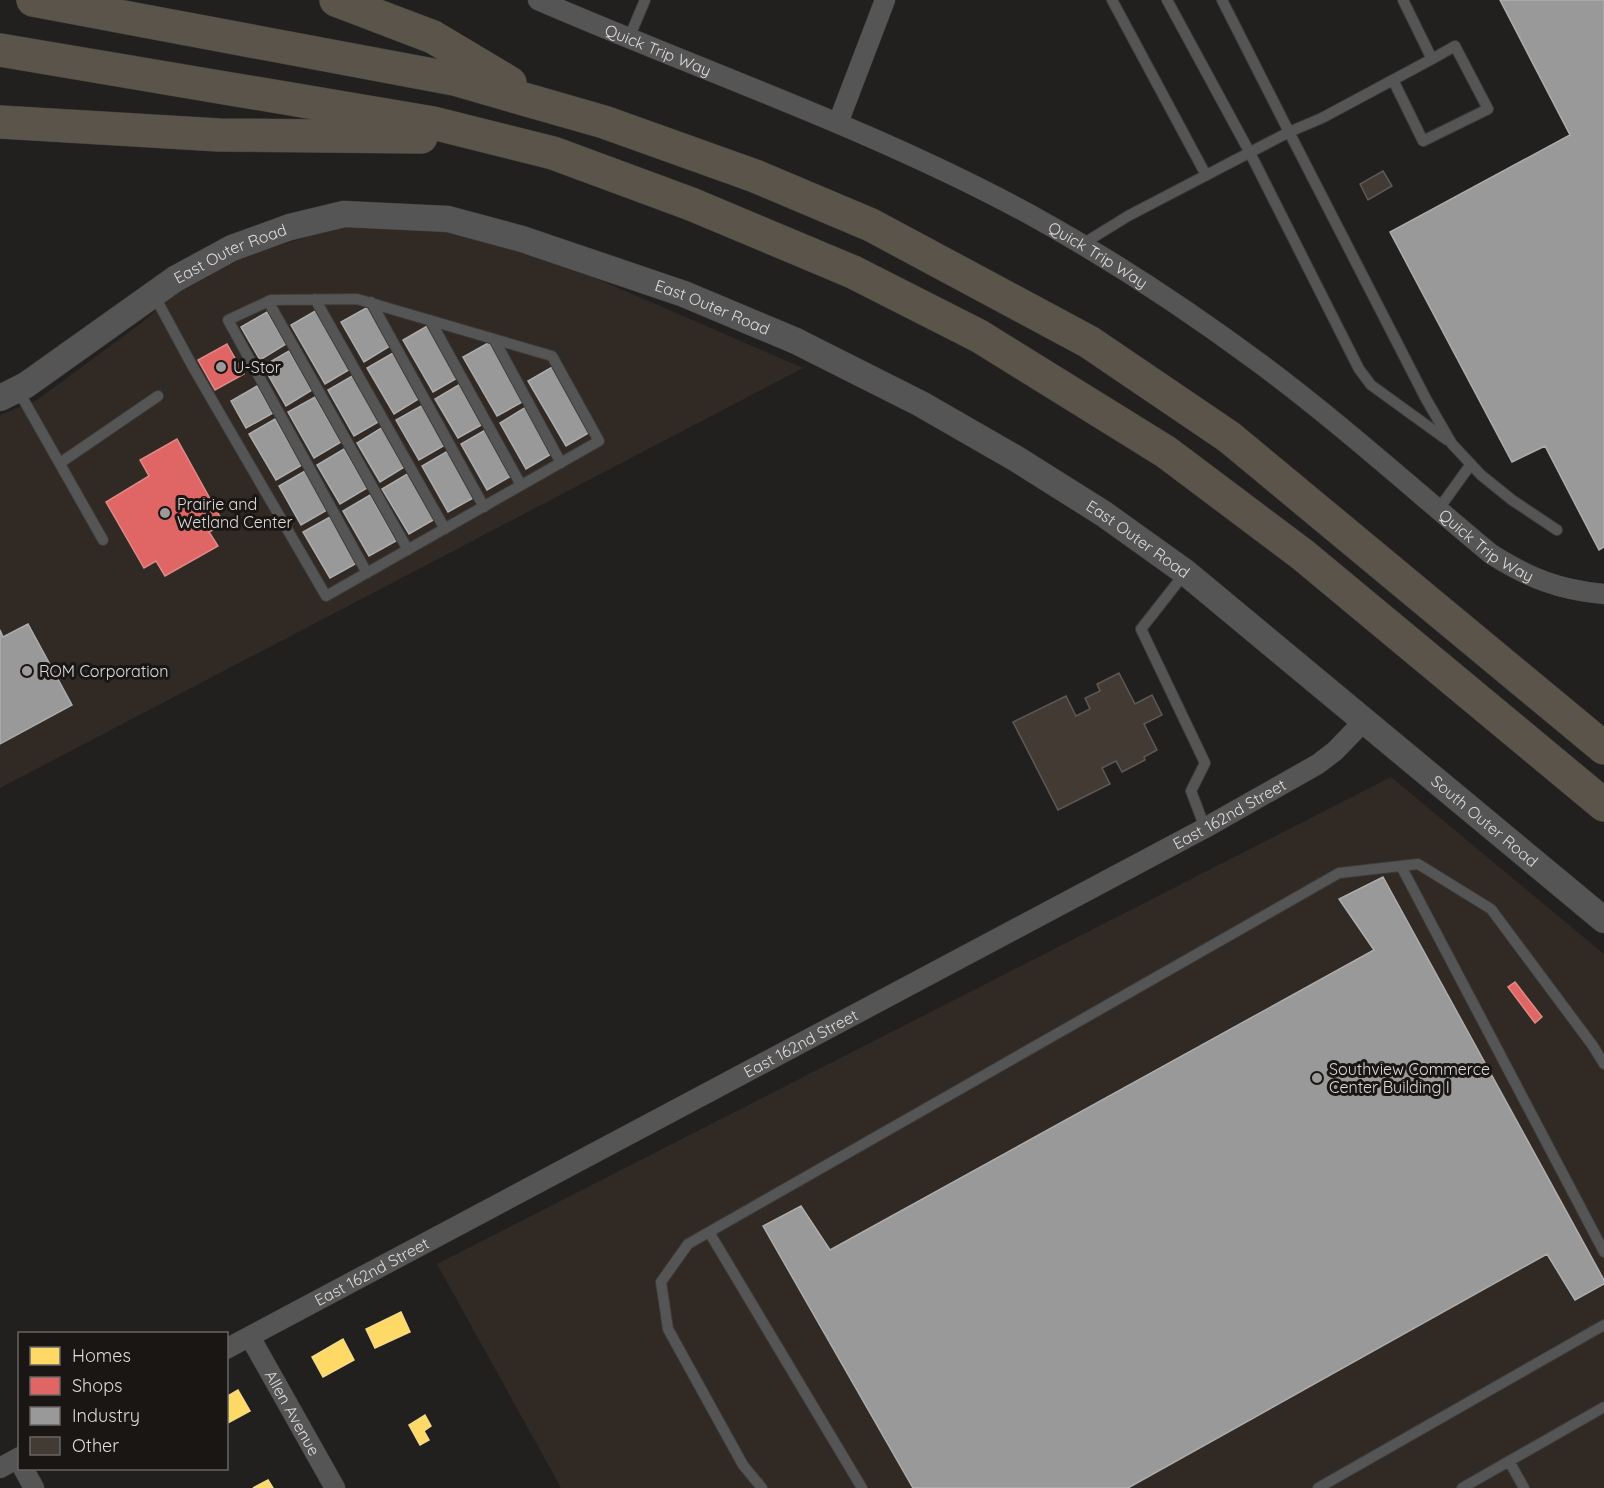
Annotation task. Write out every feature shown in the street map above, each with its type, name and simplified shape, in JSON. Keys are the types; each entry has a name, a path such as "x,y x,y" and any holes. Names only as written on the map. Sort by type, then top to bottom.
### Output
{"highway":[{"path":"33,0 454,79 604,122 755,176 871,225 1089,342 1229,437 1604,748"},
{"path":"336,0 433,37 551,107"},
{"path":"0,50 433,123 553,153 691,204 853,272 979,336 1166,452 1303,555 1604,805"},
{"path":"0,122 219,135 494,138"}],"street":[{"name":"Quick Trip Way","path":"538,0 838,123 936,166 1028,214 1175,303 1260,363 1491,554 1515,570 1560,587 1604,594"},
{"path":"838,123 885,0"},
{"name":"East Outer Road","path":"9,394 26,386 175,279 232,248 290,227 344,214 448,219 522,239 684,294 795,341 921,404 1015,458 1104,514 1185,572 1364,721"},
{"name":"East 162nd Street","path":"228,1348 1205,828 1318,764 1335,751 1364,721"},
{"name":"South Outer Road","path":"1364,721 1604,920"},
{"name":"Allen Avenue","path":"250,1337 335,1488"},
{"path":"21,1470 34,1488"}],"lane":[{"path":"629,38 645,0"},
{"path":"1112,0 1206,175"},
{"path":"1167,0 1250,153 1365,378 1452,444 1481,475 1512,500 1557,530"},
{"path":"1222,0 1425,399 1452,444"},
{"path":"1402,0 1432,59"},
{"path":"1081,245 1128,216 1289,132 1322,118 1455,46 1488,109 1423,141 1393,80"},
{"path":"154,294 194,369 326,596 368,573 599,441 552,356 357,298 271,300 228,320 368,573"},
{"path":"315,299 445,529"},
{"path":"268,301 408,550"},
{"path":"371,302 484,507"},
{"path":"430,320 521,485"},
{"path":"494,339 561,463"},
{"path":"9,394 60,463 103,540"},
{"path":"60,463 158,396"},
{"path":"1438,510 1471,464"},
{"path":"1185,572 1141,629 1205,763 1191,791 1205,828"},
{"path":"762,1488 743,1465 668,1329 661,1282 687,1244 1339,873 1419,864 1491,909 1604,1064"},
{"path":"1401,866 1604,1252"},
{"path":"709,1232 862,1488"},
{"path":"1318,1488 1604,1325"},
{"path":"1462,1488 1604,1407"},
{"path":"1509,1461 1524,1488"}],"shaded area":[{"path":"345,225 444,228 570,267 803,368 0,788 0,415 37,400 140,324 178,292 244,257"},
{"path":"1391,777 1604,954 1604,1488 561,1488 437,1264"}],"building: Homes":[{"path":"401,1312 410,1332 375,1348 366,1329"},
{"path":"343,1339 354,1360 323,1377 312,1357"},
{"path":"238,1390 250,1411 228,1423 228,1396"},
{"path":"425,1415 431,1426 424,1431 429,1440 420,1445 409,1425"},
{"path":"268,1480 273,1488 253,1488"}],"building: Shops":[{"name":"U-Stor","path":"227,344 244,374 215,390 198,360"},
{"name":"Prairie and Wetland Center","path":"177,439 224,524 209,532 218,546 165,576 156,561 144,568 106,502 149,476 140,460"},
{"path":"1515,982 1542,1017 1535,1023 1508,987"}],"building: Industry":[{"path":"1500,0 1604,0 1604,547 1599,550 1545,446 1512,462 1390,232 1570,135"},
{"path":"368,307 390,346 364,362 341,322"},
{"path":"317,310 352,368 325,384 291,325"},
{"path":"267,312 286,344 260,360 241,327"},
{"path":"429,325 459,377 433,392 403,340"},
{"path":"490,342 524,401 497,416 463,357"},
{"path":"289,351 312,390 286,406 263,366"},
{"path":"393,353 420,398 394,414 367,368"},
{"path":"554,366 592,431 566,446 528,381"},
{"path":"354,375 380,421 354,436 328,390"},
{"path":"462,383 485,423 458,438 435,399"},
{"path":"257,386 273,413 246,428 231,401"},
{"path":"315,397 341,442 314,458 288,412"},
{"path":"423,405 445,445 419,460 396,420"},
{"path":"526,407 553,453 526,469 500,423"},
{"path":"275,419 302,465 276,480 249,434"},
{"path":"383,427 406,466 380,482 357,443"},
{"path":"487,429 513,475 487,490 461,444"},
{"path":"344,449 367,488 340,504 317,465"},
{"path":"448,451 475,497 448,512 422,466"},
{"path":"305,471 327,510 301,525 279,486"},
{"path":"409,473 435,519 409,534 382,489"},
{"path":"370,495 396,541 369,556 343,511"},
{"path":"330,517 357,563 330,578 303,532"},
{"name":"ROM Corporation","path":"28,624 72,705 0,744 0,630 3,637"},
{"name":"Southview Commerce Center Building I","path":"1383,877 1604,1280 1604,1284 1575,1300 1547,1254 1128,1488 913,1488 763,1226 801,1206 830,1250 1374,950 1339,899"}],"building: Other":[{"path":"1383,171 1392,186 1368,200 1360,184"},
{"path":"1119,673 1135,704 1152,695 1162,715 1144,724 1157,750 1144,757 1145,760 1122,772 1116,761 1102,768 1110,784 1058,810 1013,722 1066,696 1076,716 1090,709 1085,698 1100,691 1097,684"}],"place":[{"name":"U-Stor","path":"221,367"},
{"name":"Prairie and Wetland Center","path":"165,513"},
{"name":"ROM Corporation","path":"27,671"},
{"name":"Southview Commerce Center Building I","path":"1317,1078"}]}
